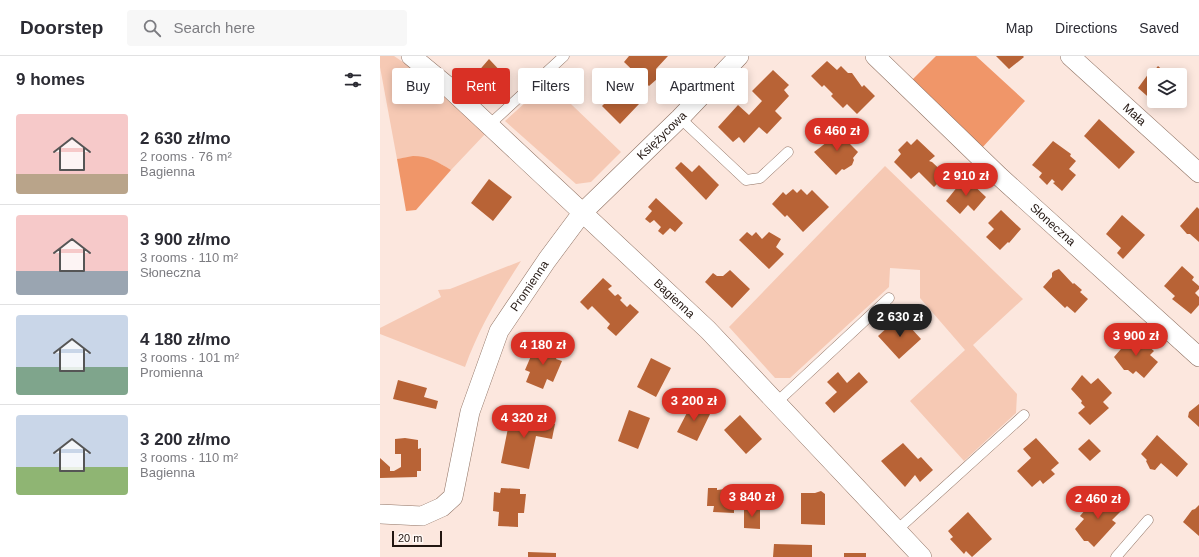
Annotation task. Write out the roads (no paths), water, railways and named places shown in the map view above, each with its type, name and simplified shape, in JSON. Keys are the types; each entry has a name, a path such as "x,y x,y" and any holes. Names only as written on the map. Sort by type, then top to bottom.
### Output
{"street":[{"name":"Bagienna","path":"411,56 445,84 708,330 922,557"},
{"name":"Księżycowa","path":"582,213 680,118 739,56"},
{"name":"Słoneczna","path":"876,56 999,176 1199,357"},
{"name":"Mała","path":"1070,56 1199,173"},
{"name":"Promienna","path":"380,514 422,516 442,507 453,497 470,412 499,332 582,213"}],"lane":[{"path":"489,125 564,56"},
{"path":"680,118 746,180 760,178 788,152"},
{"path":"777,402 889,298"},
{"path":"897,530 1024,415"},
{"path":"1116,557 1148,520"}]}
